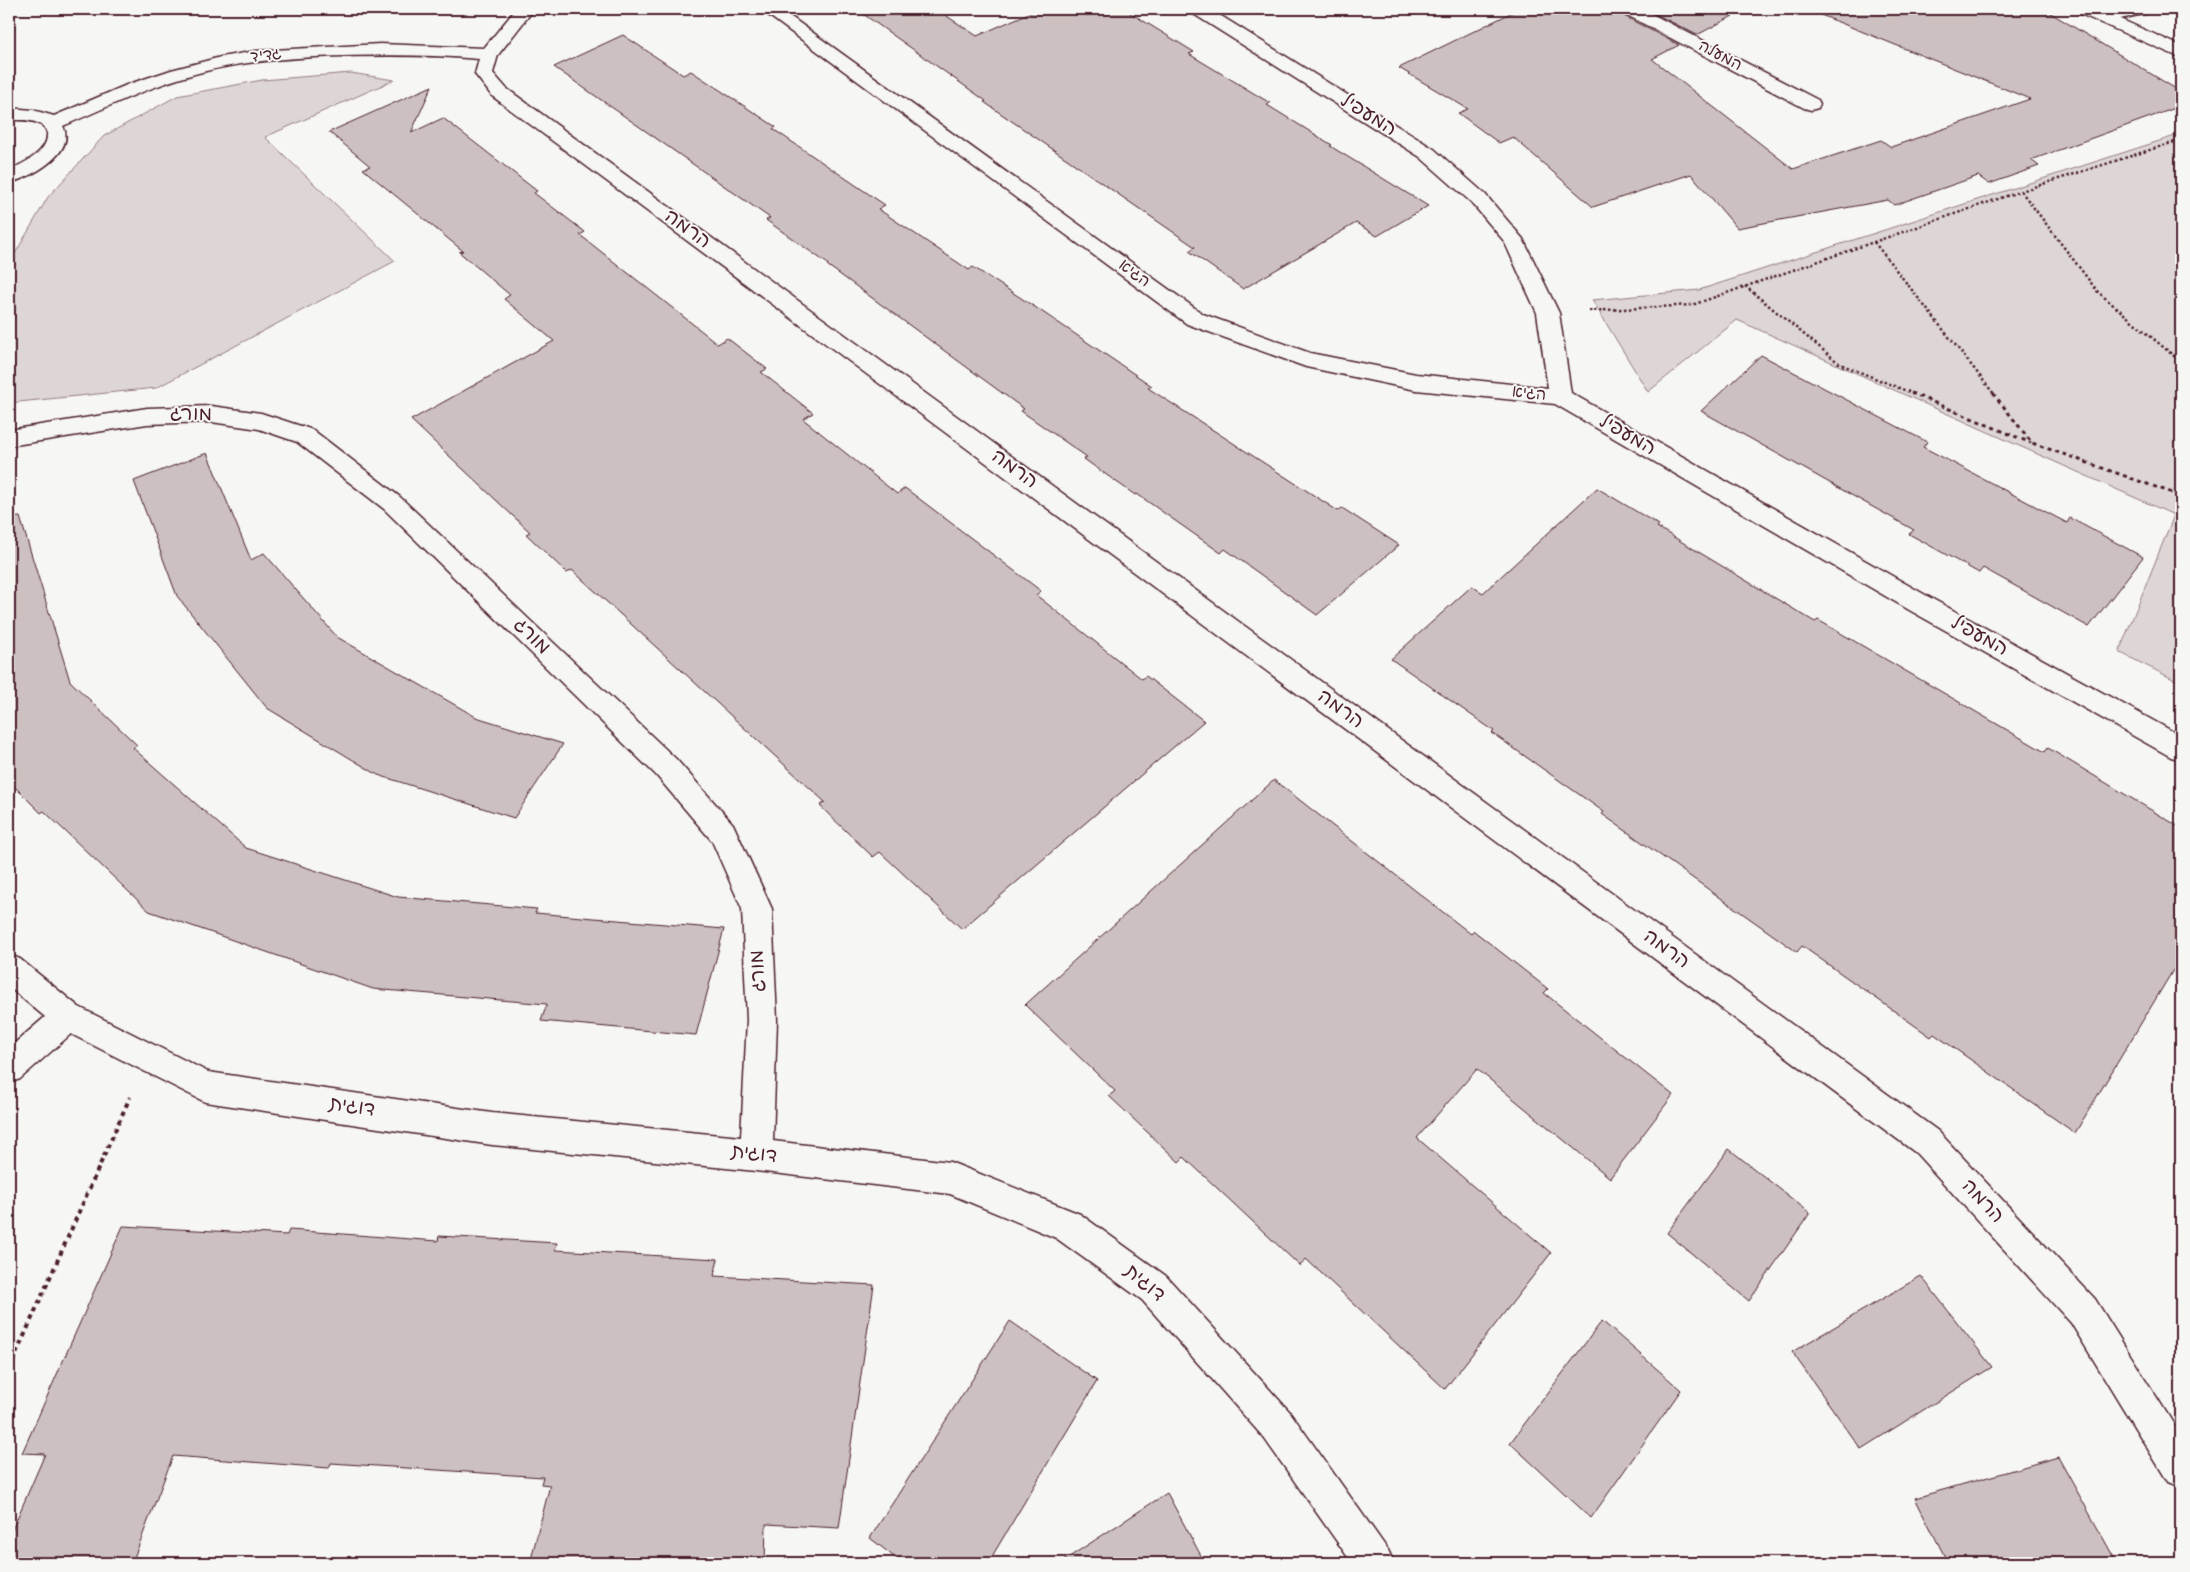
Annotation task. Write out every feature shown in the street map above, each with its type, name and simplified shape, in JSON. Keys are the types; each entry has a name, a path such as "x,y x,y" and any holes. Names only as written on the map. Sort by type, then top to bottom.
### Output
{"street":[{"path":"489,54 525,9"},
{"name":"הגיא","path":"769,9 1195,319 1306,360 1416,382 1560,397"},
{"name":"המעפיל","path":"1198,9 1427,153 1478,198 1513,239 1548,313 1560,397 1920,604 2181,749"},
{"name":"המעלה","path":"1629,9 1811,104"},
{"path":"2084,9 2181,53"},
{"path":"2103,17 2142,9"},
{"name":"גדיד","path":"54,123 153,81 221,62 288,53 368,49 430,49 489,54"},
{"name":"הרמה","path":"489,54 484,74 499,92 1927,1142 2083,1311 2181,1470"},
{"path":"9,114 42,116 54,123 58,132 57,143 49,154 34,165 9,177"},
{"path":"9,193 34,165"},
{"name":"מורג","path":"9,438 147,416 211,414 261,421 305,436 392,504 666,767 723,833 757,909 762,1020 756,1155"},
{"name":"דוגית","path":"9,969 68,1017 205,1087 492,1129 756,1155 950,1178 1068,1226 1154,1288 1277,1425 1375,1563"},
{"path":"9,1068 68,1017"}],"path":[{"path":"1548,313 1692,305 2021,191 2181,140"},
{"path":"2021,191 2098,292 2181,362"},
{"path":"1874,242 2032,443"},
{"path":"1744,286 1840,364 2032,443 2181,496"},
{"path":"9,1370 148,1058"}],"shaded area":[{"path":"351,73 394,80 265,137 395,261 156,388 9,403 9,264 48,197 104,136 177,96 262,80"},
{"path":"2181,134 2181,683 2119,652 2174,515 1737,320 1648,392 1592,300 1699,290"}],"building":[{"path":"856,9 936,9 977,36 1038,9 1124,9 1194,52 1189,54 1270,103 1267,105 1332,145 1330,146 1428,206 1377,236 1356,223 1243,289 1189,251 1195,247 984,102 986,101"},
{"path":"1519,9 1618,9 1622,15 1679,45 1652,59 1793,169 1881,140 1891,147 2030,99 1811,11 1811,9 2044,9 2181,92 2181,106 2031,160 2039,166 1989,184 1978,176 1894,205 1888,200 1737,228 1691,174 1593,207 1513,137 1499,143 1458,113 1468,109 1399,68"},
{"path":"1646,9 1746,9 1697,35"},
{"path":"623,35 683,75 691,71 776,127 773,129 885,205 878,209 969,270 973,267 1152,386 1148,388 1338,511 1342,508 1399,545 1317,615 1225,549 1221,553 1084,459 1087,457 1021,411 1024,409 766,220 770,218 554,67"},
{"path":"432,86 411,133 443,118 537,191 534,193 585,232 580,235 718,344 727,338 767,369 761,372 813,413 803,419 897,494 905,488 1041,591 1036,595 1142,679 1146,676 1204,721 962,929 880,852 873,857 820,806 825,802 572,570 567,573 526,534 530,532 411,420 554,341 504,299 510,295 459,252 463,251 363,169 370,166 329,132"},
{"path":"1761,355 1927,442 1923,447 2067,523 2070,518 2143,557 2089,627 1983,568 1979,573 1909,534 1914,530 1701,411"},
{"path":"207,453 251,560 264,553 337,637 476,717 563,744 514,818 378,775 267,708 177,596 134,481"},
{"path":"1597,488 1659,525 1657,527 1815,622 1818,620 2045,752 2048,748 2181,828 2181,957 2075,1133 1934,1034 1931,1037 1802,946 1797,952 1602,814 1604,812 1492,733 1494,731 1391,659 1472,586 1483,593"},
{"path":"20,517 70,681 137,745 133,748 246,848 398,897 537,909 535,913 724,929 696,1035 541,1021 547,1004 373,989 149,911 44,811 41,813 9,781 9,518"},
{"path":"1274,780 1471,934 1474,931 1548,989 1544,993 1673,1095 1610,1178 1477,1069 1417,1138 1551,1253 1445,1389 1306,1259 1300,1266 1184,1157 1179,1162 1109,1096 1115,1091 1025,1005"},
{"path":"1729,1149 1810,1213 1749,1301 1667,1233"},
{"path":"123,1226 287,1235 289,1230 438,1241 439,1236 557,1243 555,1250 718,1259 714,1276 874,1285 839,1528 766,1524 765,1563 530,1563 550,1485 541,1484 543,1477 331,1463 329,1468 173,1456 132,1563 9,1563 9,1537 45,1454 22,1453"},
{"path":"1921,1276 1992,1367 1861,1449 1792,1352"},
{"path":"1010,1321 1097,1381 988,1563 902,1563 870,1538"},
{"path":"1602,1321 1681,1390 1591,1518 1510,1443"},
{"path":"2058,1457 2117,1563 1948,1563 1915,1498"},
{"path":"1167,1493 1205,1563 1060,1563"}]}
